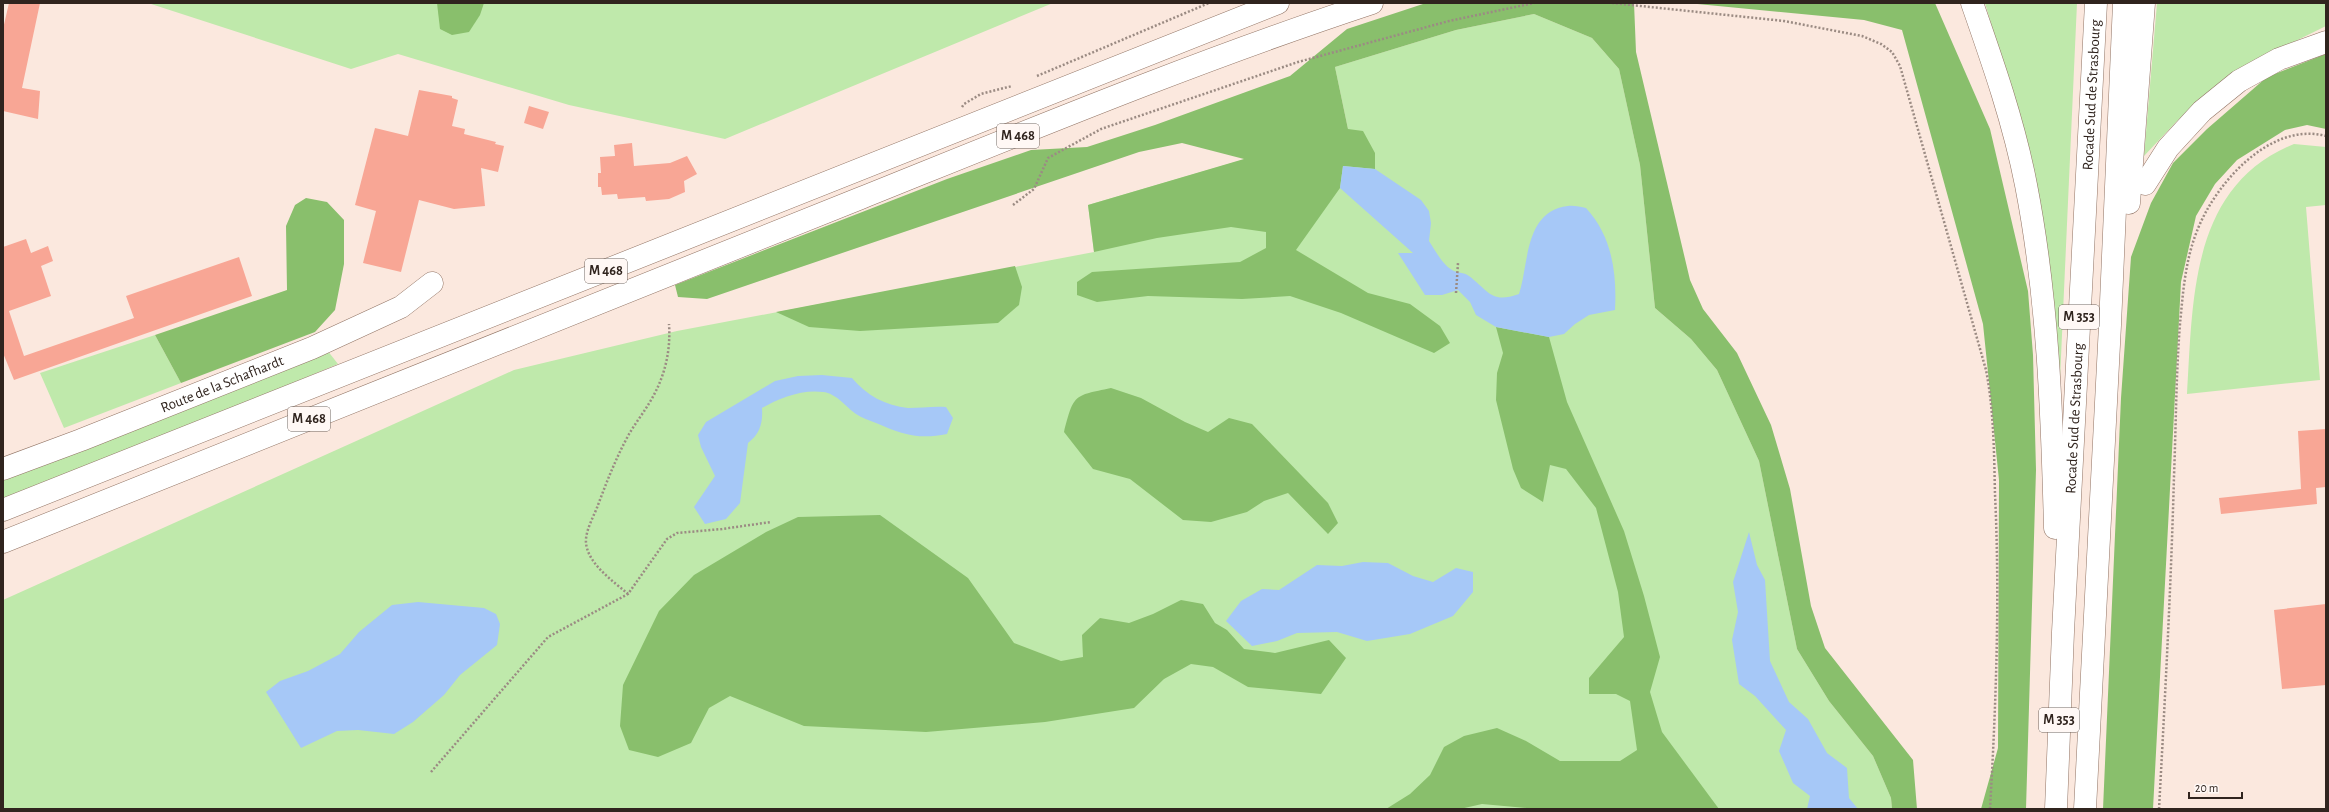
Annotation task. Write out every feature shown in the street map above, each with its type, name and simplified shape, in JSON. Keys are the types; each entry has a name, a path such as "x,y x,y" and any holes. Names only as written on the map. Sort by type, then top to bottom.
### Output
{"main road":[{"name":"M 468","path":"3,510 1278,3"},
{"name":"M 468","path":"3,542 614,295 1120,95 1307,24 1372,3"},
{"path":"1972,3 2009,115 2026,184 2037,252 2051,398 2055,530 2063,632"},
{"name":"Rocade Sud de Strasbourg","path":"2056,809 2063,632 2096,3"},
{"name":"Rocade Sud de Strasbourg","path":"2085,809 2110,325 2124,3"},
{"path":"2110,325 2130,199 2144,3"},
{"path":"2145,184 2168,148 2202,110 2239,81 2279,59 2326,42"},
{"name":"Route de la Schafhardt","path":"3,469 81,440 312,348 401,307 432,283"}],"path":[{"path":"1034,77 1210,3"},
{"path":"1013,205 1034,189 1048,158 1101,129 1298,62 1449,21 1534,3"},
{"path":"1612,3 1784,21 1862,36 1881,44 1892,52 1900,66 1986,370 1992,398 1998,550 1995,728 1990,809"},
{"path":"951,133 964,104 981,94 1020,83"},
{"path":"2159,809 2173,540 2178,349 2188,261 2197,231 2212,202 2228,180 2258,152 2288,136 2301,133 2326,136"},
{"path":"1456,293 1458,263"},
{"path":"628,594 605,574 590,556 586,542 590,526 614,461 629,433 649,404 662,378 669,355 669,324"},
{"path":"431,772 548,637 628,594 667,539 678,533 771,522"}],"green space":[{"path":"148,3 1053,3 725,139 569,105 398,54 351,69"},
{"path":"437,3 484,3 480,15 469,32 452,35 440,29"},
{"path":"1426,3 1634,3 1636,52 1690,280 1703,309 1737,353 1771,425 1790,489 1811,606 1825,648 1913,760 1917,809 1892,809 1891,798 1873,756 1829,701 1797,649 1759,461 1717,370 1691,339 1655,308 1640,165 1619,69 1592,38 1534,14 1456,30 1335,67 1348,129 1363,131 1375,153 1375,169 1343,166 1340,188 1296,250 1368,293 1410,304 1440,326 1450,343 1434,353 1341,313 1290,296 1242,299 1148,296 1097,302 1077,295 1077,282 1092,272 1240,262 1266,248 1266,232 1231,227 1157,238 1094,252 1088,205 1244,159 1182,143 1139,152 707,299 678,297 675,285 947,179 1031,150 1087,147 1155,125 1290,76 1347,29"},
{"path":"1687,3 1935,3 1990,129 2028,291 2033,355 2036,470 2026,809 1981,809 1998,748 1999,480 1983,324 1902,30 1864,20"},
{"path":"1985,3 2077,3 2060,379 2055,378 2011,91"},
{"path":"2157,3 2326,3 2326,26 2233,72 2177,121 2144,156"},
{"path":"1534,14 1592,38 1619,69 1640,165 1655,308 1691,339 1717,370 1759,461 1797,649 1829,701 1873,756 1891,798 1892,809 3,809 3,600 514,370 677,331 1094,252 1088,205 1348,129 1335,67 1456,30"},
{"path":"2326,54 2326,129 2307,125 2285,130 2237,160 2215,184 2196,216 2181,282 2153,809 2103,809 2121,398 2131,257 2151,203 2173,163 2207,129 2267,77"},
{"path":"2294,144 2326,147 2326,205 2306,207 2320,380 2187,394 2196,284 2204,249 2216,217 2234,187 2260,163"},
{"path":"306,198 327,202 344,220 344,264 335,310 315,332 181,383 155,335 287,290 286,226 295,205"},
{"path":"1015,266 1022,287 1019,305 998,323 860,331 809,327 776,312"},
{"path":"1496,327 1549,337 1567,402 1624,531 1644,596 1660,657 1650,692 1662,732 1719,809 1537,809 1482,804 1460,809 1386,809 1410,794 1430,775 1444,747 1464,736 1497,728 1526,741 1560,761 1620,761 1637,750 1630,701 1616,694 1589,694 1589,678 1624,637 1618,592 1596,508 1566,469 1550,465 1543,502 1521,488 1513,469 1496,400 1497,373 1503,353"},
{"path":"155,335 181,383 64,428 40,373"},
{"path":"327,350 338,364 108,461 3,503 3,477"},
{"path":"1111,388 1141,398 1185,422 1208,432 1229,418 1252,424 1328,503 1338,523 1328,534 1288,493 1264,501 1247,512 1211,522 1183,520 1130,479 1093,469 1064,432 1070,410 1073,403 1077,399 1082,395"},
{"path":"880,515 968,578 1014,643 1061,661 1083,657 1082,635 1100,618 1129,623 1153,614 1181,600 1203,604 1215,623 1227,630 1244,649 1275,653 1329,640 1346,658 1321,694 1248,687 1213,667 1191,664 1164,679 1134,708 1045,722 926,732 804,726 730,696 709,708 691,743 658,757 629,750 620,726 623,685 659,611 694,575 766,532 798,517"}],"water":[{"path":"1343,166 1375,169 1421,200 1429,211 1431,223 1429,241 1442,261 1452,270 1463,273 1476,281 1486,291 1496,297 1510,297 1519,294 1531,241 1536,228 1543,218 1554,210 1568,206 1586,208 1602,231 1611,256 1615,282 1615,310 1589,315 1575,324 1564,334 1549,337 1496,327 1476,315 1470,302 1458,290 1442,295 1425,295 1398,253 1413,253 1340,188"},
{"path":"822,375 852,378 864,390 877,399 892,405 908,408 946,407 953,418 947,434 937,436 919,436 902,433 858,415 837,398 828,393 815,391 791,395 762,408 760,428 752,440 748,443 740,503 726,519 705,524 694,507 715,476 701,447 698,435 706,422 775,381 798,376"},
{"path":"1749,532 1757,565 1765,580 1770,661 1789,702 1808,719 1827,753 1847,768 1849,798 1858,809 1807,809 1810,796 1793,783 1779,751 1786,730 1755,696 1739,684 1732,640 1738,612 1733,582"},
{"path":"1363,562 1388,563 1413,576 1433,582 1456,568 1473,572 1473,592 1453,616 1410,634 1367,641 1337,632 1297,633 1277,641 1252,646 1226,621 1241,601 1262,589 1279,590 1317,565 1342,566"},
{"path":"418,602 484,608 496,614 500,624 497,645 460,675 444,695 413,722 394,734 358,730 337,731 301,748 266,692 280,681 308,671 340,654 359,632 392,605"}],"building":[{"path":"9,3 40,3 22,88 40,91 38,119 3,111 3,29"},
{"path":"419,90 452,96 452,98 458,100 452,126 465,129 464,134 496,142 495,144 504,146 498,172 481,168 485,206 454,209 419,200 401,272 363,263 376,211 355,205 375,128 408,136"},
{"path":"529,106 549,112 543,129 524,123"},
{"path":"632,143 634,166 670,163 687,156 697,174 684,181 685,192 669,199 646,201 645,197 618,199 617,194 602,195 601,187 598,187 598,173 601,173 600,157 615,156 614,145"},
{"path":"26,239 31,253 48,246 53,261 41,266 51,296 9,311 24,356 134,318 126,296 239,257 252,296 14,380 3,353 3,247"},
{"path":"2326,429 2326,487 2316,488 2317,504 2221,514 2219,498 2301,489 2298,431"},
{"path":"2326,604 2326,685 2282,689 2274,610"}]}
